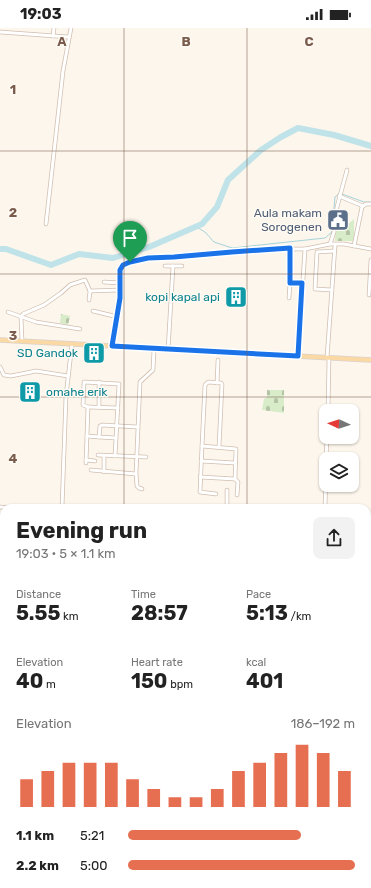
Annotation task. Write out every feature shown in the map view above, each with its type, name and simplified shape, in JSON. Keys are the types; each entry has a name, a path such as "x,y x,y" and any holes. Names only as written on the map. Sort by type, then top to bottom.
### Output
{"main road":[{"path":"0,340 371,360"}],"street":[{"path":"53,36 54,28"},
{"path":"46,224 63,71 71,28"},
{"path":"0,32 69,37"},
{"path":"330,244 334,232 337,207 347,170"},
{"path":"340,195 363,206 366,204 371,204"},
{"path":"354,246 363,206"},
{"path":"112,346 118,317 121,266 138,259 305,248 330,244 371,249"},
{"path":"328,404 328,358 335,246"},
{"path":"289,298 290,248"},
{"path":"298,356 305,248"},
{"path":"332,290 316,289 317,252 334,251"},
{"path":"369,295 371,260"},
{"path":"165,266 182,266"},
{"path":"168,350 173,266"},
{"path":"22,341 21,317 23,314 40,307 70,285 84,280 90,291 89,300"},
{"path":"104,282 120,283"},
{"path":"290,283 302,283"},
{"path":"90,291 120,290"},
{"path":"93,311 118,317"},
{"path":"8,312 40,322 80,329"},
{"path":"62,504 66,396 72,344"},
{"path":"142,489 137,486 136,474 140,382 153,371 154,349"},
{"path":"217,382 219,352"},
{"path":"0,367 4,374 11,376 36,371 68,376"},
{"path":"115,456 116,426 118,408 119,384 84,382 83,405 88,407 118,408"},
{"path":"99,407 100,382"},
{"path":"216,494 200,492 205,385 208,382 217,382 222,384 219,447"},
{"path":"88,407 86,462 95,461"},
{"path":"99,437 100,425 138,427"},
{"path":"87,436 116,438"},
{"path":"202,446 236,449 235,479 238,482 237,495"},
{"path":"98,455 146,457"},
{"path":"104,456 104,472"},
{"path":"201,461 235,463"},
{"path":"91,470 136,474"},
{"path":"200,477 235,479"},
{"path":"227,490 227,504"},
{"path":"325,492 325,504"}],"green space":[{"path":"354,219 354,241 335,241 336,225 347,225"},
{"path":"61,314 70,316 68,325 60,323"},
{"path":"267,390 284,390 284,413 262,410 264,399 267,397"}],"waterway":[{"path":"0,249 6,249 51,265 79,254 113,258 149,247 202,224 217,207 228,180 261,150 298,128 334,135 371,146"},
{"path":"197,227 205,232 214,242 232,248 325,238 332,232 335,197 339,194"},
{"path":"342,194 364,202 371,202"}],"place":[{"name":"Aula makam Sorogenen","path":"338,220"},
{"name":"kopi kapal api","path":"236,297"},
{"name":"SD Gandok","path":"94,353"},
{"name":"omahe erik","path":"30,392"}],"route":[{"path":"290,248 290,283 302,283 298,356 112,346 120,298 120,270 121,266 130,262 148,258 290,248"}]}
